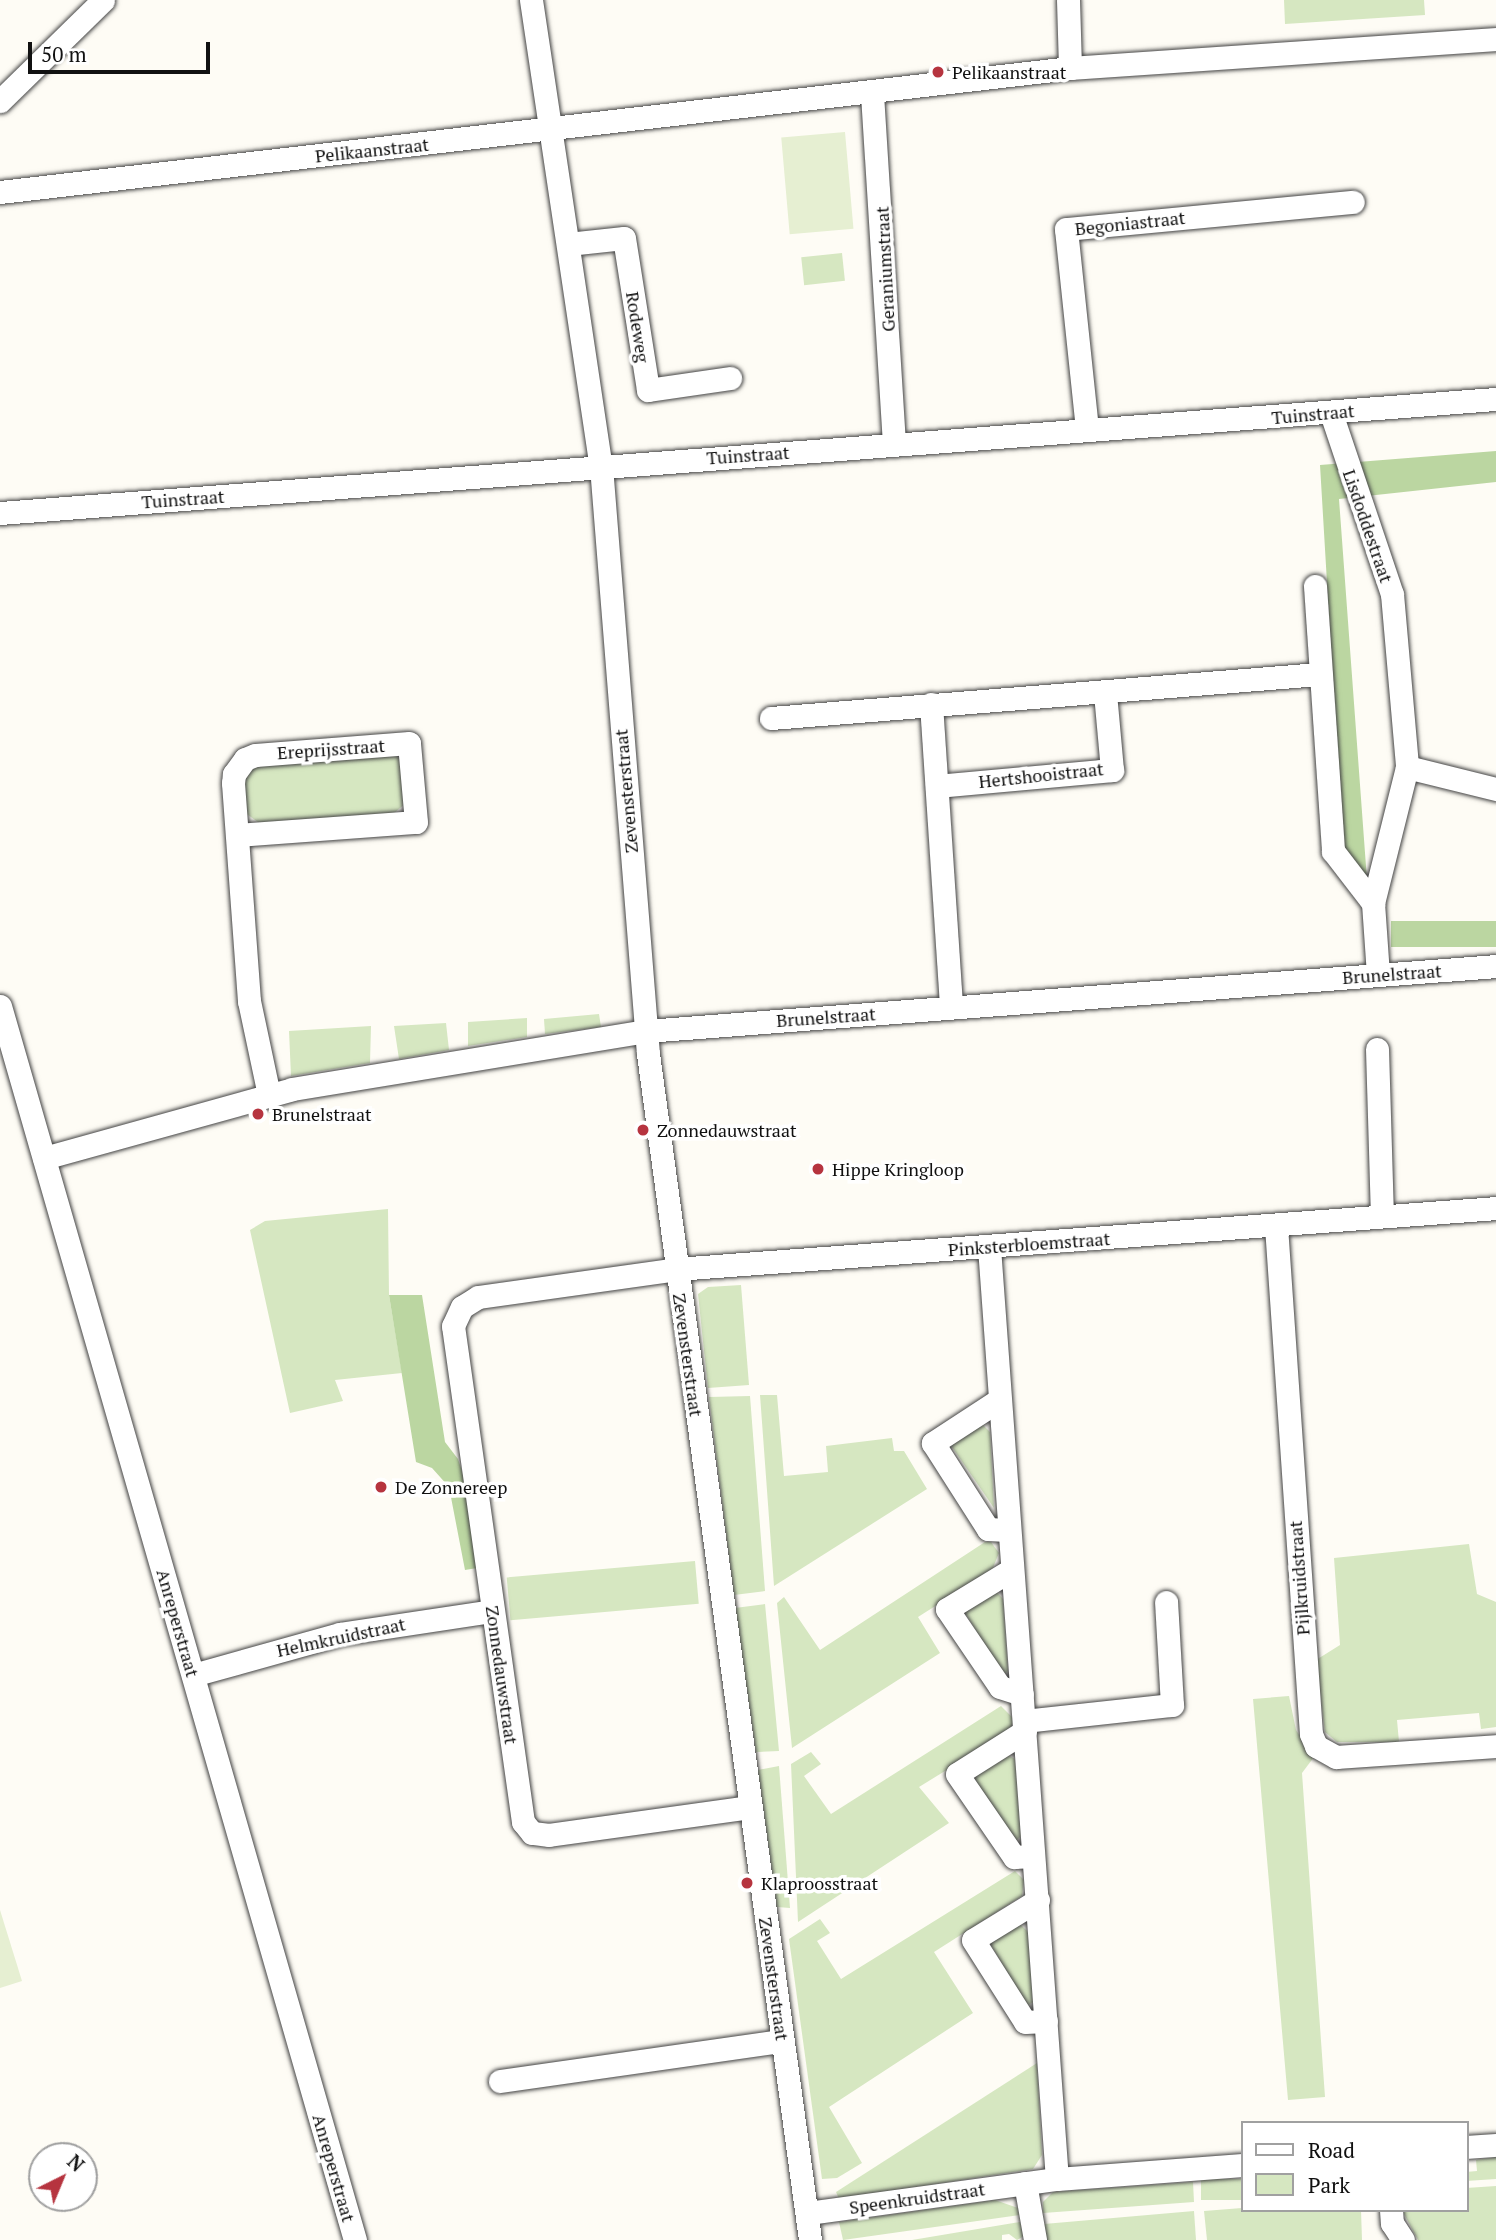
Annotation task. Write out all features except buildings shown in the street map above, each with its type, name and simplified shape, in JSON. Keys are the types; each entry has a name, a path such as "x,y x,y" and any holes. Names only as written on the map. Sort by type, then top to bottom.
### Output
{"street":[{"path":"0,101 103,0"},
{"path":"531,0 601,466"},
{"path":"1068,0 1070,68"},
{"name":"Pelikaanstraat","path":"0,192 550,131 1070,68 1496,39"},
{"name":"Geraniumstraat","path":"872,93 894,444"},
{"name":"Begoniastraat","path":"1087,429 1066,229 1353,202"},
{"name":"Rodeweg","path":"568,244 624,238 648,390 730,379"},
{"name":"Tuinstraat","path":"0,513 1496,399"},
{"name":"Lisdoddestraat","path":"1331,413 1392,594 1407,767 1373,903 1378,975"},
{"name":"Zevensterstraat","path":"601,466 646,1031 676,1269 810,2240"},
{"path":"1315,586 1333,851 1373,903"},
{"path":"771,719 1319,674"},
{"name":"Hertshooistraat","path":"937,786 1112,769 1105,693"},
{"path":"931,705 951,1007"},
{"name":"Ereprijsstraat","path":"238,835 416,822 408,743 245,759 233,783 249,1001 269,1095"},
{"path":"1407,767 1496,789"},
{"name":"Brunelstraat","path":"44,1158 269,1095 646,1031 1496,966"},
{"name":"Anreperstraat","path":"0,1006 355,2240"},
{"path":"1377,1049 1382,1216"},
{"name":"Pinksterbloemstraat","path":"676,1269 1496,1208"},
{"name":"Pijlkruidstraat","path":"1276,1226 1311,1734 1316,1746 1336,1757 1496,1745"},
{"path":"989,1247 1007,1530 1025,1726 1057,2179"},
{"name":"Zonnedauwstraat","path":"676,1269 478,1297 462,1307 453,1326 492,1611 523,1822 532,1833 549,1835 750,1807"},
{"path":"999,1400 933,1443 988,1529 1007,1530"},
{"path":"1010,1570 947,1609 1000,1687 1021,1694"},
{"path":"1033,1856 1014,1857 957,1774 1025,1726 1172,1705 1166,1602"},
{"name":"Helmkruidstraat","path":"193,1675 340,1634 492,1611"},
{"path":"1038,1900 973,1940 1026,2022 1046,2021"},
{"path":"500,2081 782,2041"},
{"path":"1468,2147 1496,2145"},
{"name":"Speenkruidstraat","path":"808,2213 1057,2179 1240,2165"},
{"path":"1025,2183 1035,2240"},
{"path":"1391,2212 1392,2223 1402,2240"}],"green space":[{"path":"1284,0 1424,0 1425,15 1285,24"},
{"path":"845,132 853,229 790,234 781,138"},
{"path":"842,253 845,281 804,285 801,257"},
{"path":"1496,451 1496,482 1339,499 1367,880 1343,852 1320,465"},
{"path":"394,755 400,759 405,804 388,818 262,825 244,812 242,774 250,766"},
{"path":"1391,921 1496,921 1496,947 1391,947"},
{"path":"599,1014 601,1027 545,1034 544,1019"},
{"path":"527,1018 527,1037 468,1046 468,1022"},
{"path":"446,1023 449,1050 399,1059 394,1026"},
{"path":"371,1026 370,1063 291,1076 289,1031"},
{"path":"388,1209 389,1295 402,1373 335,1380 343,1401 290,1413 250,1230 265,1221"},
{"path":"741,1285 749,1385 708,1388 698,1294 708,1287"},
{"path":"389,1295 422,1295 445,1442 458,1459 469,1492 477,1568 465,1570 449,1487 432,1468 416,1462"},
{"path":"760,1395 777,1395 784,1476 828,1472 826,1446 892,1438 894,1451 904,1451 927,1489 774,1586"},
{"path":"750,1396 765,1591 734,1595 709,1397"},
{"path":"981,1423 990,1432 994,1508 950,1444"},
{"path":"985,1542 991,1542 999,1553 992,1570 918,1617 940,1653 792,1748 777,1603 784,1597 820,1650"},
{"path":"1469,1544 1477,1594 1496,1602 1496,1727 1481,1729 1479,1713 1397,1720 1399,1742 1337,1742 1325,1732 1316,1660 1340,1645 1334,1558"},
{"path":"695,1561 699,1604 510,1620 507,1577"},
{"path":"994,1589 1003,1599 1008,1671 1003,1675 964,1611"},
{"path":"765,1604 779,1751 756,1752 735,1608"},
{"path":"1289,1696 1296,1730 1314,1757 1302,1773 1325,2097 1288,2100 1253,1699"},
{"path":"1001,1706 1014,1719 1010,1731 919,1787 949,1823 798,1922 791,1764 811,1752 821,1764 804,1776 831,1814"},
{"path":"1006,1754 1015,1759 1021,1836 1016,1841 975,1780 977,1770"},
{"path":"779,1766 790,1908 777,1907 758,1770"},
{"path":"1015,1871 1024,1880 1022,1896 934,1952 973,2013 829,2107 862,2163 837,2178 822,2179 789,1939 820,1919 830,1933 817,1941 841,1979"},
{"path":"0,1910 22,1981 0,1988"},
{"path":"1018,1922 1028,1932 1033,2002 1027,2006 988,1940"},
{"path":"1037,2063 1042,2155 1033,2169 839,2199 836,2192"},
{"path":"1496,2157 1496,2179 1468,2181 1468,2172 1477,2171 1476,2160"},
{"path":"1201,2179 1240,2179 1240,2200 1201,2200"},
{"path":"1193,2182 1194,2202 1043,2213 1043,2202 1053,2192"},
{"path":"1496,2186 1496,2240 1418,2240 1404,2212 1468,2212 1468,2188"},
{"path":"995,2200 1018,2208 1019,2215 843,2240 839,2222"},
{"path":"1240,2208 1240,2212 1361,2212 1362,2240 1207,2240 1204,2211"},
{"path":"1194,2211 1196,2240 1047,2240 1044,2224"},
{"path":"1020,2222 1024,2236 1017,2240 1009,2234 1002,2235 1002,2240 912,2240"}],"place":[{"name":"Pelikaanstraat","path":"938,72"},
{"name":"Brunelstraat","path":"258,1114"},
{"name":"Zonnedauwstraat","path":"643,1130"},
{"name":"Hippe Kringloop","path":"818,1169"},
{"name":"De Zonnereep","path":"381,1487"},
{"name":"Klaproosstraat","path":"747,1883"}]}
